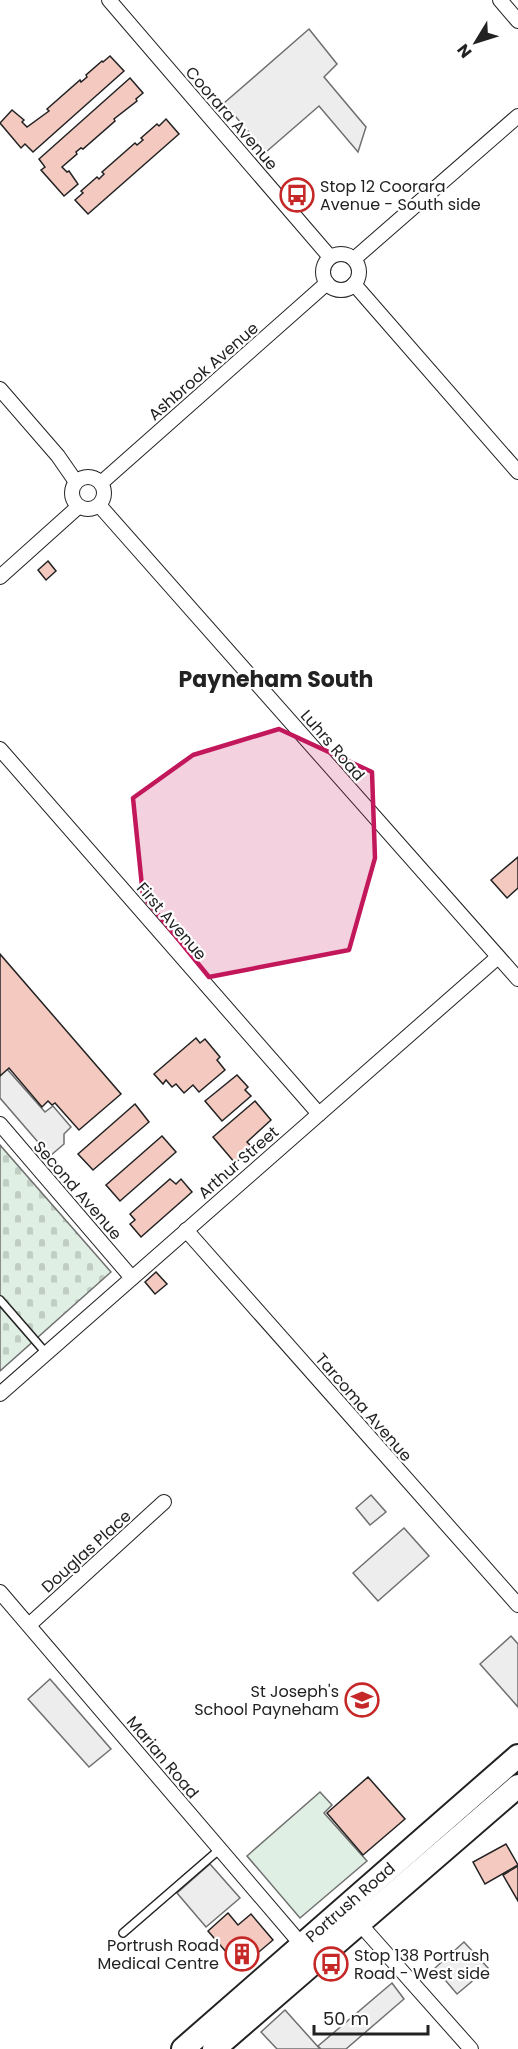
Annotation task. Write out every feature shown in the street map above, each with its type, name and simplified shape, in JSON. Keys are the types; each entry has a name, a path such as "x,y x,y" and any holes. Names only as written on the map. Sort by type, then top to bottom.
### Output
{"highway":[{"name":"Portrush Road","path":"183,2049 518,1756"},
{"name":"Portrush Road","path":"214,2049 518,1786"}],"street":[{"name":"Coorara Avenue","path":"109,0 330,257"},
{"path":"500,0 518,21"},
{"path":"354,259 518,116"},
{"path":"344,253 354,259 360,274 354,284 339,290 327,283 323,269 330,257 344,253"},
{"name":"Ashbrook Avenue","path":"101,483 327,283"},
{"path":"354,284 518,472"},
{"path":"0,389 58,456 75,482 71,497 78,507 88,510 99,505 104,494 101,483 87,476 75,482"},
{"name":"Luhrs Road","path":"99,505 518,980"},
{"path":"0,578 78,507"},
{"name":"First Avenue","path":"0,749 319,1114"},
{"name":"Arthur Street","path":"0,1394 498,957"},
{"name":"Second Avenue","path":"0,1124 132,1278"},
{"name":"Tarcoma Avenue","path":"186,1230 518,1605"},
{"name":"Douglas Place","path":"29,1625 164,1502"},
{"name":"Marian Road","path":"0,1592 301,1944"},
{"path":"360,1924 471,2049"}],"lane":[{"path":"0,1300 46,1353"},
{"path":"123,1933 220,1849"}],"highlighted area":[{"path":"279,729 372,772 375,858 349,950 209,977 143,896 133,798 193,755"}],"green space":[{"path":"0,1145 111,1272 0,1371"},
{"path":"320,1792 332,1805 324,1813 367,1861 300,1918 247,1856"}],"shaded area":[{"path":"309,29 337,64 324,77 366,127 358,152 319,106 266,152 224,103"},
{"path":"0,1061 45,1112 53,1106 71,1127 64,1134 64,1144 50,1156 0,1098"},
{"path":"371,1495 386,1512 370,1525 356,1508"},
{"path":"404,1528 429,1556 378,1601 353,1573"},
{"path":"511,1636 518,1644 518,1707 480,1664"},
{"path":"50,1679 111,1749 89,1767 28,1699"},
{"path":"210,1864 240,1898 206,1927 177,1893"},
{"path":"464,1942 488,1968 457,1994 435,1968"},
{"path":"392,1983 404,1999 346,2049 321,2049 318,2046"},
{"path":"285,2010 320,2049 277,2049 261,2032"}],"building":[{"path":"110,56 124,71 33,152 25,144 21,148 0,123 12,110 24,120 22,122 27,127 49,111 47,109"},
{"path":"130,78 143,93 136,99 137,101 114,119 115,121 83,149 76,152 77,154 62,167 67,172 69,171 78,184 64,196 41,170 45,167 39,159"},
{"path":"166,119 179,134 88,214 75,200 83,193 81,191 97,177 99,179 104,174 102,172 135,143 137,145 143,140 141,138 157,124 159,126"},
{"path":"48,561 56,571 46,580 38,570"},
{"path":"518,857 518,888 507,898 491,880"},
{"path":"0,954 121,1094 79,1130 55,1103 52,1105 48,1101 42,1107 9,1068 0,1076"},
{"path":"196,1038 200,1043 205,1039 220,1057 217,1060 225,1070 199,1092 193,1085 184,1093 176,1084 172,1087 166,1080 163,1084 154,1074"},
{"path":"237,1075 248,1087 245,1090 251,1096 222,1121 205,1101"},
{"path":"255,1101 271,1120 247,1142 253,1148 235,1163 213,1137"},
{"path":"135,1104 149,1122 93,1170 78,1154"},
{"path":"162,1136 176,1152 120,1201 106,1185"},
{"path":"170,1179 176,1184 181,1179 192,1192 141,1237 130,1224 135,1220 130,1214"},
{"path":"156,1272 167,1284 155,1294 145,1282"},
{"path":"368,1777 405,1819 363,1855 327,1813"},
{"path":"506,1844 518,1865 485,1884 473,1862"},
{"path":"518,1866 518,1901 503,1875"},
{"name":"Portrush Road Medical Centre","path":"228,1913 238,1925 251,1914 273,1940 240,1968 208,1931"}],"place":[{"name":"Stop 12 Coorara Avenue - South side","path":"297,195"},
{"name":"St Joseph's School Payneham","path":"362,1700"},
{"name":"Portrush Road Medical Centre","path":"242,1954"},
{"name":"Stop 138 Portrush Road - West side","path":"331,1964"}],"district":[{"name":"Payneham South","path":"276,679"}]}
